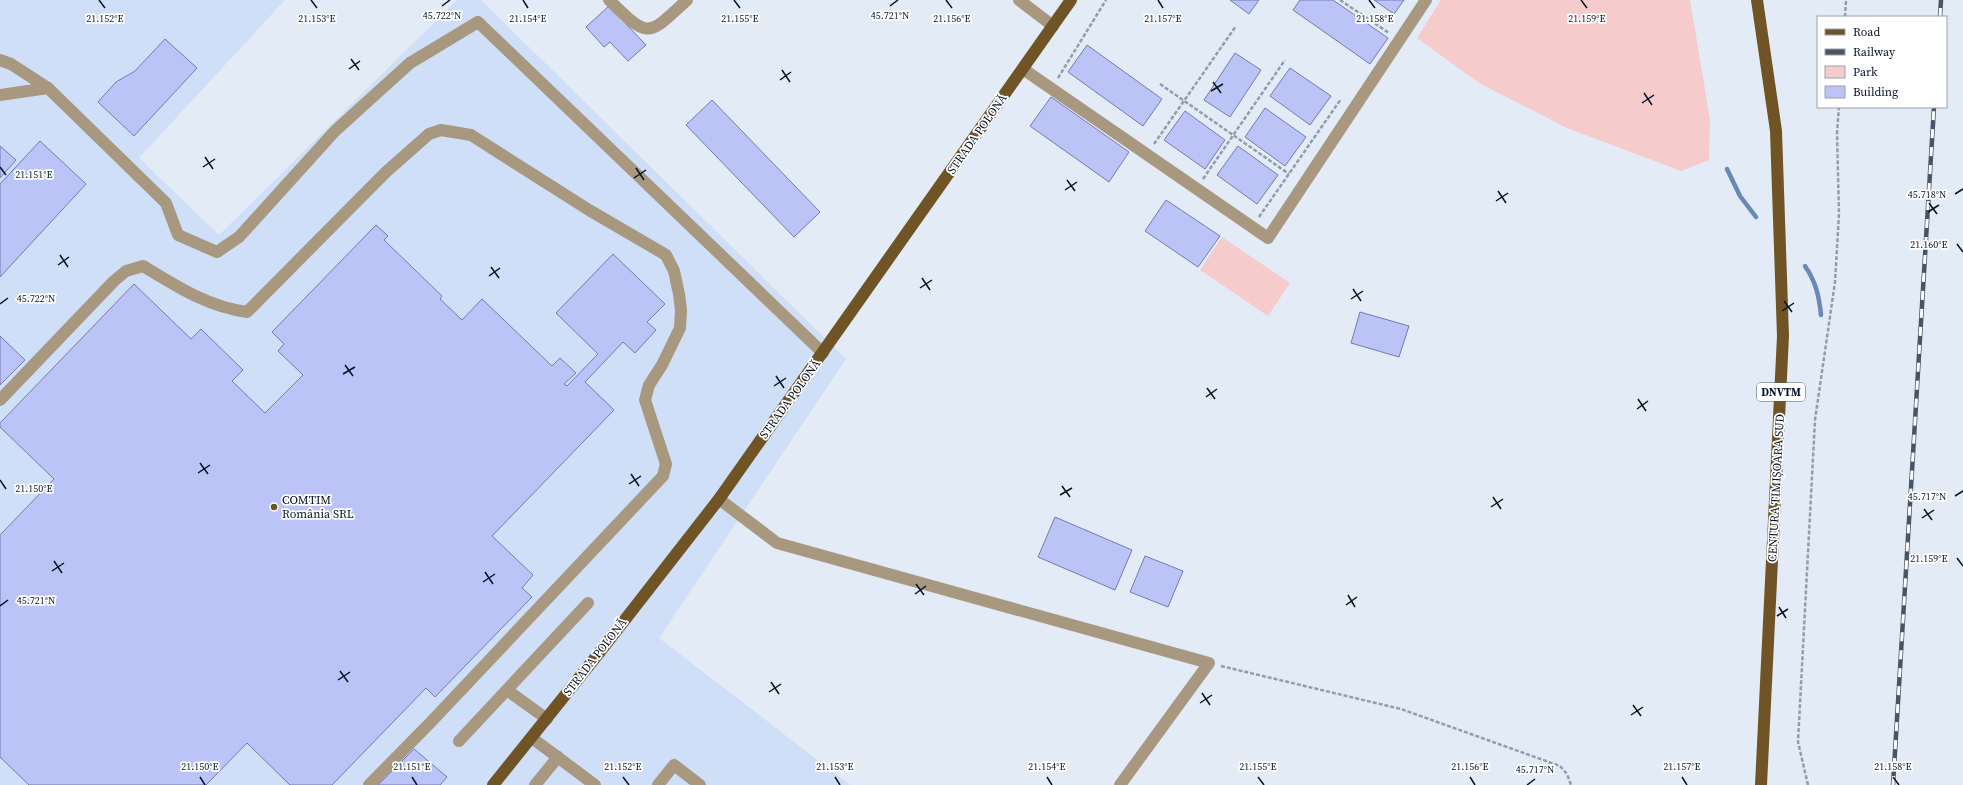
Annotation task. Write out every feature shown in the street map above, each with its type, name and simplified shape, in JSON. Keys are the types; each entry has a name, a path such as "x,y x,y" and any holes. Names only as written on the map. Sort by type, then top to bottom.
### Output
{"main road":[{"name":"STRADA POLONĂ","path":"493,785 532,738 719,499 1071,0"},
{"name":"CENTURA TIMIȘOARA SUD","path":"1757,0 1776,131 1784,336 1761,785"}],"lane":[{"path":"609,0 632,21 642,28 649,30 661,24 687,0"},
{"path":"1019,0 1053,26"},
{"path":"1023,69 1148,153 1268,238 1426,0"},
{"path":"0,60 11,64 48,88 166,203 178,235 217,252 239,237 336,131 410,63 478,22 823,353"},
{"path":"0,95 48,88"},
{"path":"0,400 114,281 126,271 143,266 194,297 236,311 247,312 386,172 429,134 441,130 471,135 589,210 666,255 674,271 679,294 681,310 680,328 662,365 649,385 645,400 666,464 663,476 430,723 369,785"},
{"path":"719,499 777,543 1209,663 1120,785"},
{"path":"459,741 588,604"},
{"path":"507,690 547,719"},
{"path":"532,738 595,785"},
{"path":"535,785 558,757"},
{"path":"658,785 674,765 700,785"}],"path":[{"path":"1052,89 1106,0"},
{"path":"1340,0 1399,40"},
{"path":"1845,16 1846,0"},
{"path":"1148,153 1236,26"},
{"path":"1197,188 1285,60"},
{"path":"1160,84 1289,174"},
{"path":"1252,226 1341,99"},
{"path":"1808,785 1798,742 1815,420 1835,282 1838,244 1839,214 1837,133 1839,108"},
{"path":"1209,663 1400,709 1560,766 1568,774 1571,785"}],"shaded area":[{"path":"0,0 285,0 139,158 219,235 457,0 481,0 846,359 659,638 850,785 0,785"}],"green space":[{"path":"1441,0 1690,0 1710,120 1709,160 1681,171 1567,128 1479,83 1417,38"},
{"path":"1222,237 1290,283 1268,316 1200,270"}],"building":[{"path":"1230,0 1259,0 1249,14"},
{"path":"1300,0 1333,0 1388,38 1370,64 1293,10"},
{"path":"1374,0 1404,0 1394,14"},
{"path":"609,6 646,45 628,61 610,42 604,47 586,27"},
{"path":"165,39 197,68 134,136 98,102 116,82 135,71"},
{"path":"1087,45 1162,99 1143,126 1068,72"},
{"path":"1235,53 1261,70 1230,117 1204,100"},
{"path":"1290,68 1331,96 1310,125 1270,96"},
{"path":"1051,97 1129,152 1109,182 1030,126"},
{"path":"712,100 820,212 794,237 686,125"},
{"path":"1265,108 1306,137 1285,166 1245,137"},
{"path":"1185,111 1225,140 1205,169 1164,140"},
{"path":"40,141 86,184 0,277 0,184"},
{"path":"0,146 16,160 0,178"},
{"path":"1238,146 1278,175 1257,204 1217,175"},
{"path":"1166,200 1220,236 1198,267 1145,231"},
{"name":"COMTIM România SRL","path":"376,225 388,236 384,240 442,296 440,299 462,320 482,299 552,366 560,358 576,373 564,384 567,386 598,354 556,313 613,254 665,304 647,322 656,330 635,353 623,342 585,382 614,410 492,536 533,575 522,588 532,597 435,697 426,688 332,785 290,785 247,743 206,785 29,785 0,757 0,535 54,479 0,427 0,423 134,284 191,339 201,329 243,370 232,381 265,413 303,375 278,351 284,344 272,332"},
{"path":"1360,312 1409,326 1399,357 1351,343"},
{"path":"0,336 25,360 0,385"},
{"path":"1055,517 1132,550 1115,590 1038,557"},
{"path":"1145,556 1183,571 1168,607 1130,592"},
{"path":"414,749 447,777 440,785 378,785"}],"waterway":[{"path":"1727,169 1740,196 1756,217"},
{"path":"1805,266 1816,289 1821,315"}],"railway":[{"path":"1940,16 1941,0"},
{"path":"1893,785 1934,108"}],"place":[{"name":"COMTIM România SRL","path":"274,507"}]}
